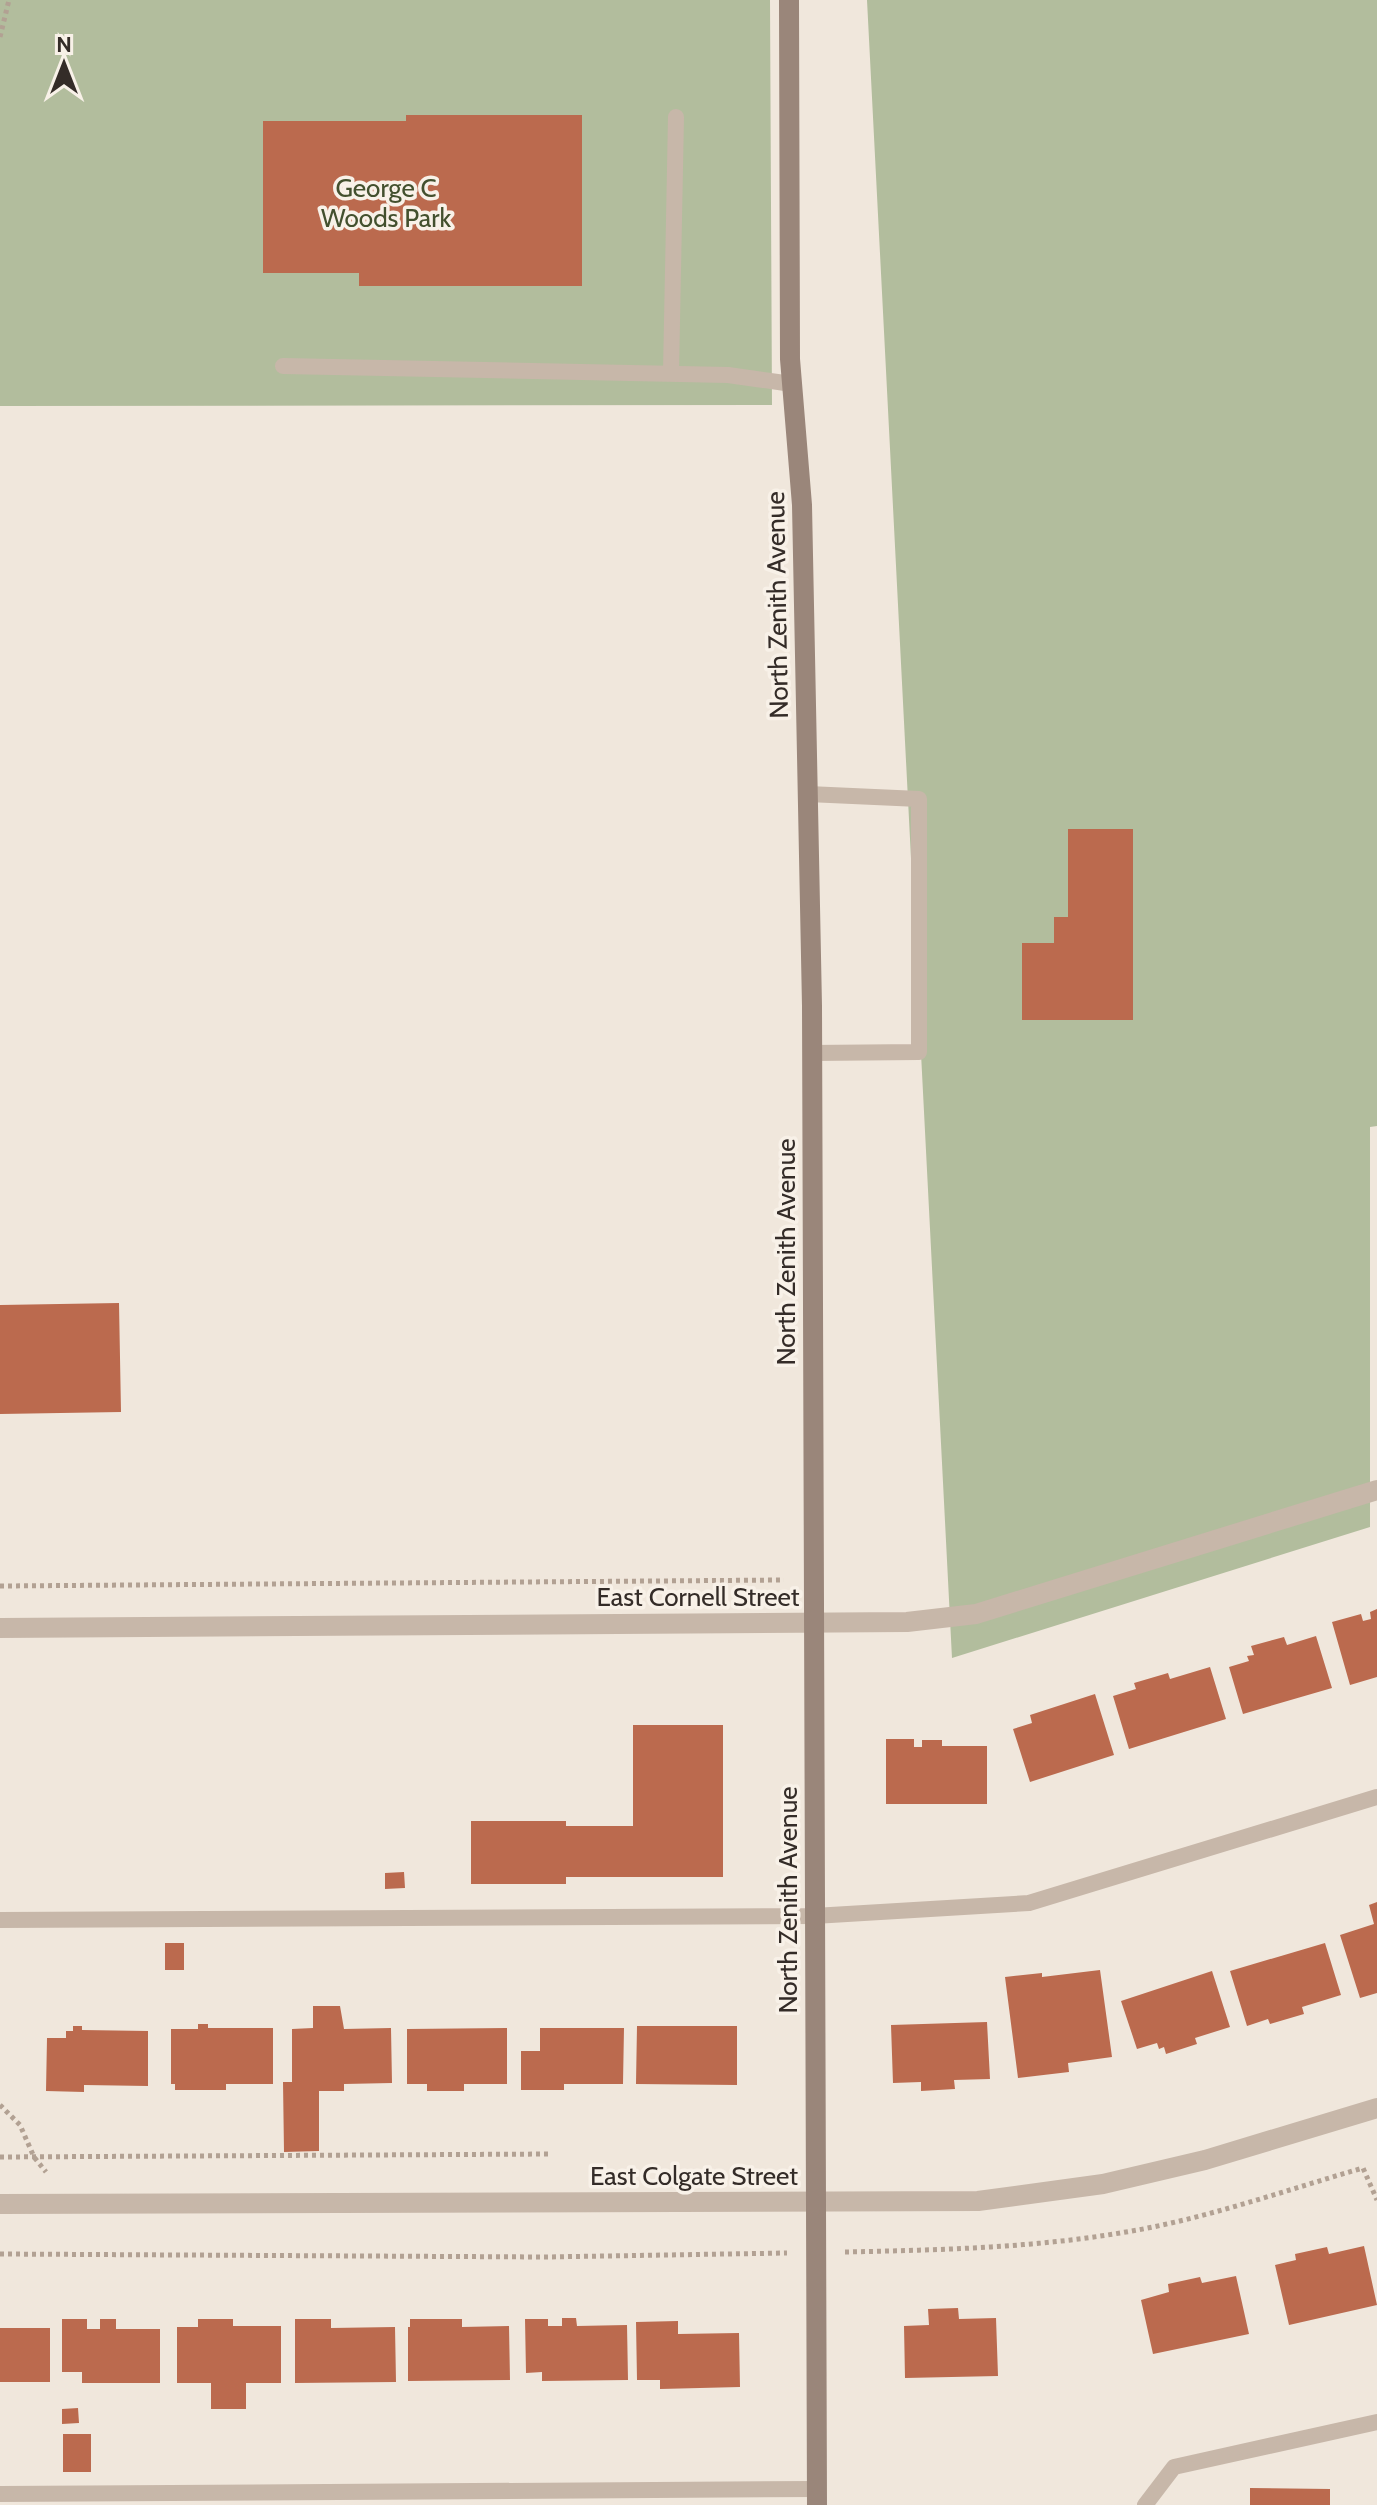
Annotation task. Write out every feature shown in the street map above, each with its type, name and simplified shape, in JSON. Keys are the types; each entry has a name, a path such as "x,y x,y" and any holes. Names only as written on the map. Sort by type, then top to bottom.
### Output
{"street":[{"name":"North Zenith Avenue","path":"789,0 790,359 802,505 811,1053 816,2497"},
{"name":"East Cornell Street","path":"0,1628 907,1622 976,1614 1377,1490"},
{"name":"East Colgate Street","path":"0,2204 978,2201 1103,2184 1205,2160 1377,2108"}],"lane":[{"path":"671,373 676,117"},
{"path":"283,366 728,375 792,384"},
{"path":"808,794 919,799 919,1052 811,1053"},
{"path":"0,1920 814,1916 1029,1903 1377,1797"},
{"path":"1145,2505 1174,2467 1377,2422"},
{"path":"0,2494 816,2497"}],"path":[{"path":"0,37 9,0"},
{"path":"0,1586 813,1579"},
{"path":"0,2105 20,2125 34,2157 71,2204"},
{"path":"0,2157 551,2154"},
{"path":"0,2254 545,2257"}],"green space":[{"name":"George C Woods Park","path":"0,0 770,0 772,405 0,406"},
{"path":"867,0 1377,0 1377,1126 1370,1127 1370,1527 952,1658"}],"building":[{"path":"406,115 582,115 582,286 359,286 359,273 263,273 263,121 406,121"},
{"path":"1068,829 1133,829 1133,1020 1022,1020 1022,943 1054,943 1054,917 1068,917"},
{"path":"119,1303 121,1412 0,1414 0,1305"},
{"path":"1377,1609 1377,1677 1350,1685 1332,1622 1361,1614 1363,1621 1371,1619 1370,1612"},
{"path":"1316,1636 1332,1688 1243,1714 1229,1667 1249,1661 1247,1656 1254,1655 1251,1646 1284,1637 1287,1645"},
{"path":"1210,1667 1226,1719 1129,1749 1113,1696 1136,1689 1134,1683 1168,1673 1170,1679"},
{"path":"1095,1694 1114,1755 1030,1782 1013,1729 1032,1723 1030,1715"},
{"path":"633,1725 723,1725 723,1877 566,1877 566,1884 471,1884 471,1821 566,1821 566,1826 633,1826"},
{"path":"886,1739 914,1739 914,1747 922,1747 922,1740 942,1740 942,1746 987,1746 987,1804 886,1804"},
{"path":"404,1872 405,1888 385,1889 385,1873"},
{"path":"1377,1902 1377,1993 1360,1998 1340,1935 1374,1924 1369,1905"},
{"path":"165,1943 184,1943 184,1970 165,1970"},
{"path":"1325,1943 1341,1995 1302,2007 1304,2014 1270,2024 1268,2019 1247,2026 1230,1971"},
{"path":"1100,1970 1112,2057 1068,2063 1069,2072 1018,2078 1005,1977 1042,1973 1042,1977"},
{"path":"1212,1971 1230,2027 1195,2038 1197,2044 1166,2054 1164,2047 1159,2049 1157,2043 1137,2049 1121,2001"},
{"path":"313,2006 340,2006 344,2029 391,2028 392,2083 344,2084 344,2091 319,2091 319,2151 284,2152 283,2082 292,2082 292,2029 313,2028"},
{"path":"987,2022 990,2079 954,2080 955,2089 921,2091 921,2082 893,2083 891,2025"},
{"path":"198,2024 208,2024 208,2028 273,2028 273,2084 226,2084 226,2090 175,2090 175,2084 171,2084 171,2029 198,2029"},
{"path":"73,2026 82,2026 82,2030 148,2031 148,2086 84,2085 84,2092 46,2091 47,2038 66,2038 66,2031 73,2031"},
{"path":"637,2026 737,2026 737,2085 636,2084"},
{"path":"507,2028 507,2084 464,2084 464,2091 427,2091 427,2084 407,2084 407,2029"},
{"path":"540,2028 624,2028 623,2084 564,2084 564,2090 521,2090 521,2051 540,2051"},
{"path":"1364,2246 1377,2305 1289,2325 1275,2265 1296,2260 1295,2254 1327,2247 1329,2254"},
{"path":"1236,2276 1249,2334 1153,2354 1141,2300 1169,2292 1168,2284 1200,2277 1202,2283"},
{"path":"958,2308 959,2319 996,2318 998,2376 905,2378 904,2326 929,2325 928,2309"},
{"path":"562,2318 576,2318 577,2326 627,2325 628,2380 542,2381 542,2372 526,2373 525,2319 548,2319 548,2326 562,2326"},
{"path":"62,2319 87,2319 87,2329 100,2329 100,2319 116,2319 116,2329 160,2329 160,2383 82,2383 82,2372 62,2372"},
{"path":"198,2319 233,2319 233,2326 281,2326 281,2383 246,2383 246,2409 211,2409 211,2383 177,2383 177,2327 198,2327"},
{"path":"295,2319 331,2319 331,2328 395,2327 396,2382 295,2383"},
{"path":"410,2319 462,2319 462,2327 509,2326 510,2380 408,2381"},
{"path":"678,2321 678,2334 739,2333 740,2387 660,2389 660,2380 637,2380 636,2322"},
{"path":"0,2328 50,2328 50,2382 0,2382"},
{"path":"78,2408 79,2423 62,2424 62,2409"},
{"path":"63,2434 91,2434 91,2472 63,2472"},
{"path":"1250,2488 1330,2489 1330,2505 1250,2505"}]}
